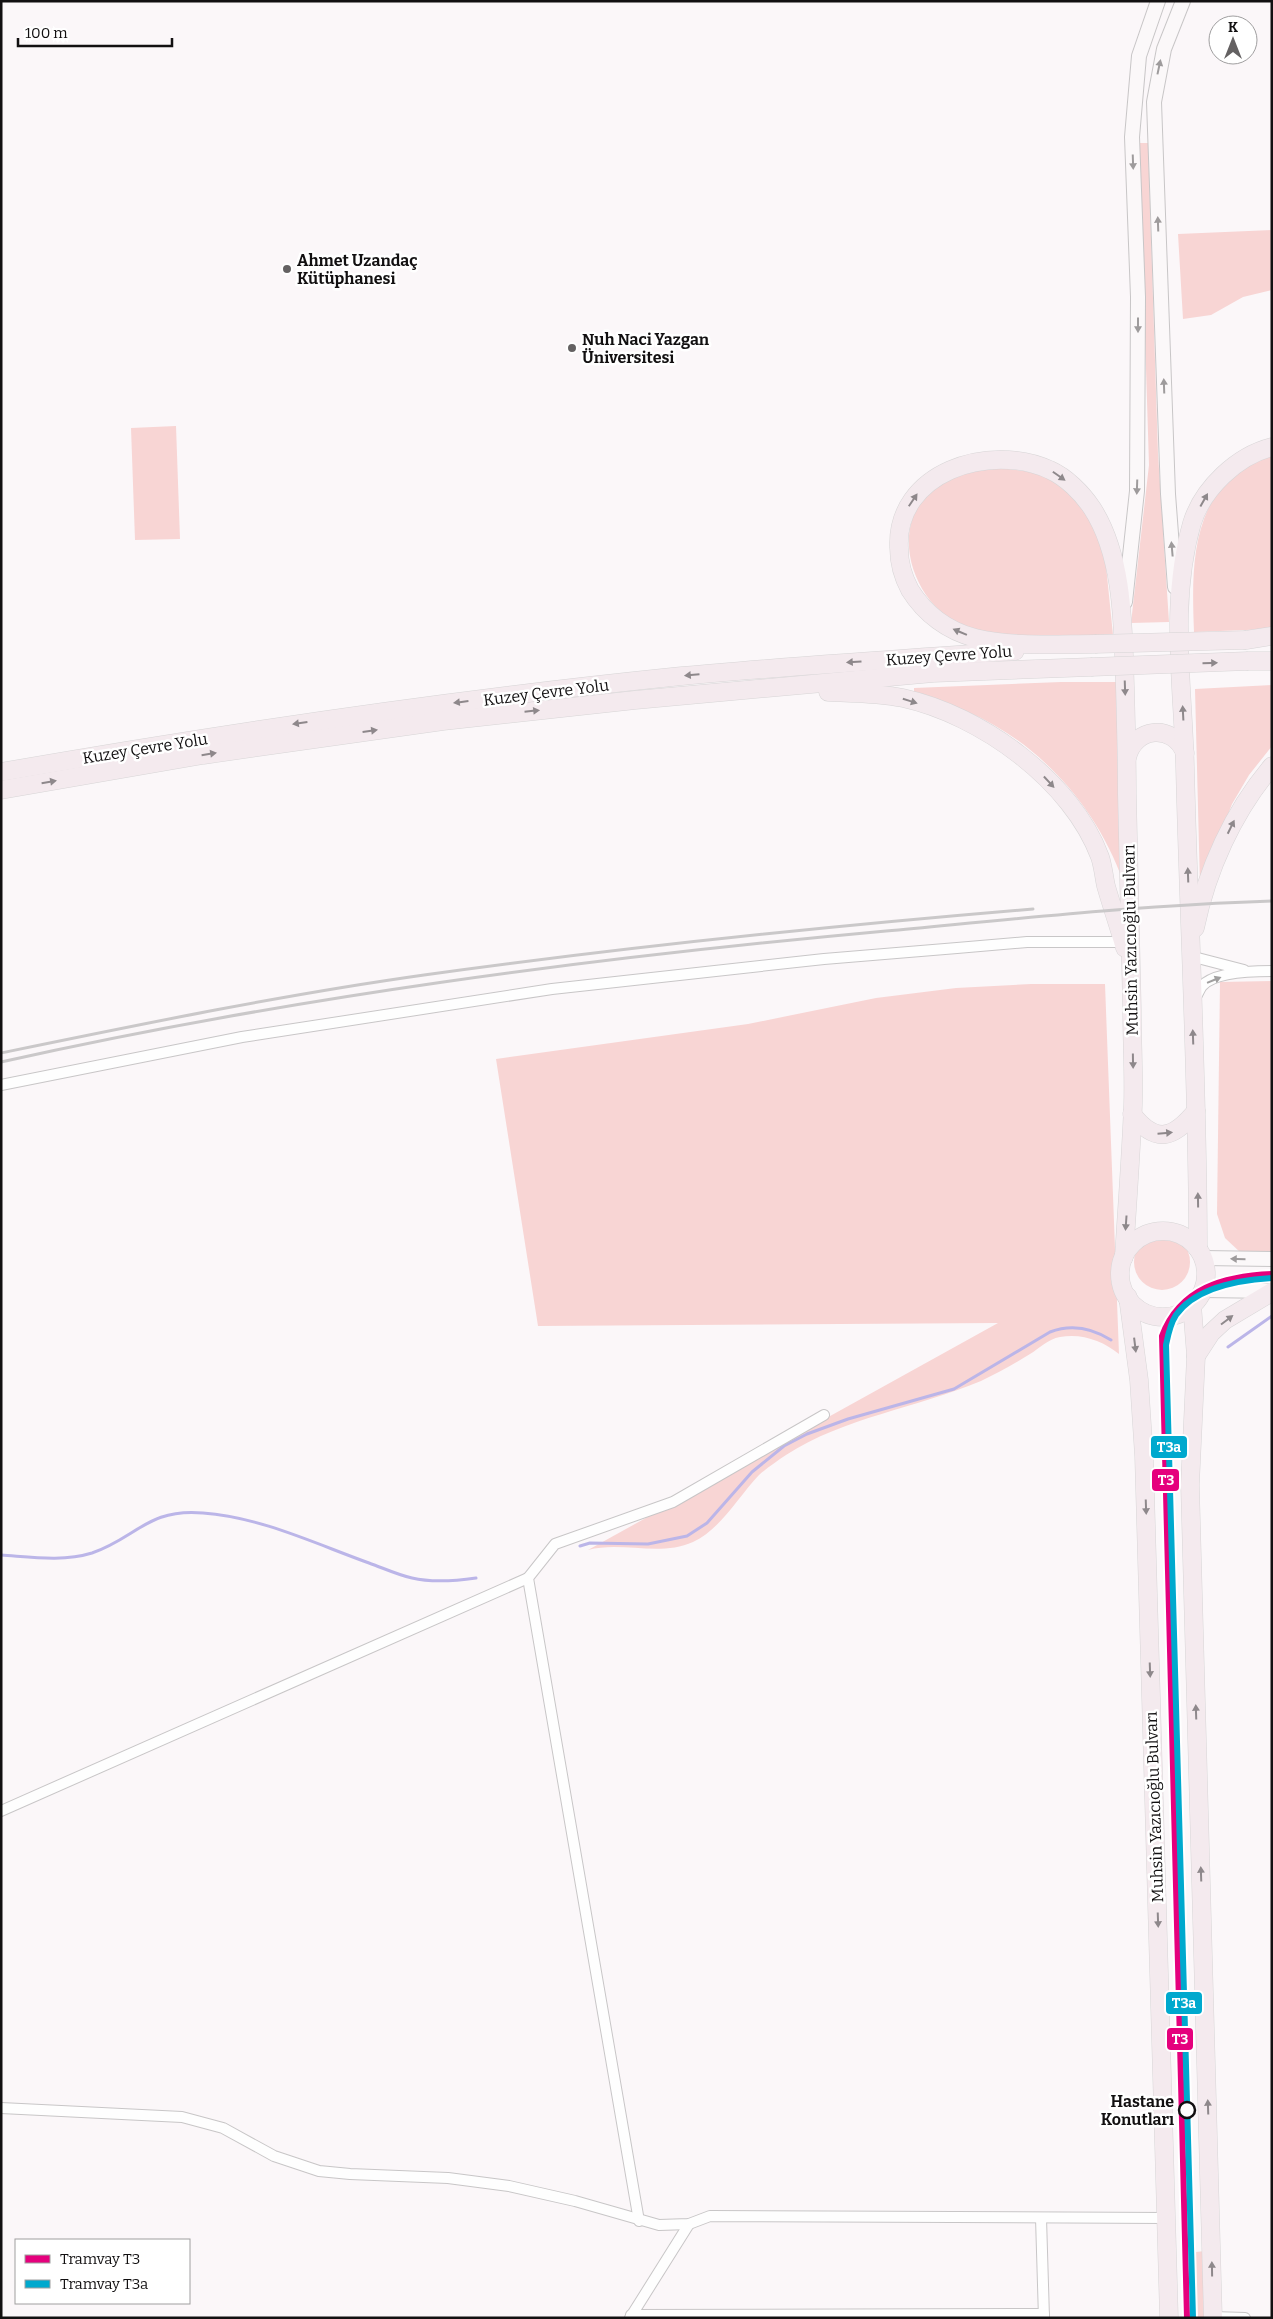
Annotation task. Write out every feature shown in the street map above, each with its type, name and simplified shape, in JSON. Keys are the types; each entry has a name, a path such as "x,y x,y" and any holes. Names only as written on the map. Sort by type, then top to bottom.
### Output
{"highway":[{"path":"1201,1253 1186,1237 1162,1231 1139,1238 1124,1257 1120,1274 1128,1297 1139,1309 1154,1315 1173,1315 1192,1305 1203,1290 1206,1279 1201,1253 1185,753 1178,615 1184,560 1193,520 1211,488 1233,466 1261,450 1272,447"},
{"name":"Muhsin Yazıcıoğlu Bulvarı","path":"1095,644 1005,642 973,637 944,625 922,607 908,586 900,563 898,539 902,517 914,496 932,478 953,468 978,462 1003,460 1028,463 1051,470 1072,484 1088,502 1103,526 1111,552 1123,622 1131,971 1132,1114 1124,1257"},
{"path":"1246,640 1272,636"},
{"path":"1095,644 1272,640"},
{"name":"Kuzey Çevre Yolu","path":"1,772 198,739 450,703 766,668 1095,644"},
{"name":"Kuzey Çevre Yolu","path":"1,790 306,740 443,721 635,700 933,673 1272,661"},
{"path":"635,700 817,692 864,693 904,698 940,710 970,724 1020,755 1041,773 1074,812 1100,857 1131,971"},
{"path":"1127,758 1134,741 1145,734 1157,732 1174,738 1185,753"},
{"path":"1190,956 1206,887 1230,828 1244,802 1272,766"},
{"path":"1132,1114 1148,1131 1164,1135 1179,1130 1196,1111"},
{"path":"1196,1356 1211,1333 1225,1320 1272,1292"},
{"name":"Muhsin Yazıcıoğlu Bulvarı","path":"1128,1297 1138,1364 1144,1456 1169,2318"},
{"path":"1192,1305 1196,1356 1190,1485 1213,2317"}],"street":[{"path":"1123,622 1137,491 1138,297 1132,137 1138,56 1158,1"},
{"path":"1178,615 1168,494 1154,102 1164,48 1183,1"},
{"path":"1,1084 242,1037 552,989 824,959 1027,942 1123,942"},
{"path":"1190,956 1248,971"},
{"path":"1192,1004 1203,985 1215,978 1248,971 1272,971"},
{"path":"1201,1253 1272,1259"},
{"path":"1203,1290 1272,1292"},
{"path":"1,1810 528,1578 555,1544 673,1502 824,1415"},
{"path":"528,1578 639,2221"},
{"path":"1,2108 182,2116 223,2128 274,2156 318,2170 350,2174 448,2178 501,2185 575,2200 639,2221 659,2225 690,2224 710,2216 1166,2218"},
{"path":"630,2317 1044,2316 1041,2218"},
{"path":"630,2317 690,2224"},
{"path":"1213,2317 1245,2318"}],"shaded area":[{"path":"1139,143 1148,143 1158,454 1169,622 1131,623 1149,465"},
{"path":"1272,230 1272,290 1243,297 1211,315 1183,319 1178,234"},
{"path":"176,426 180,539 135,540 131,428"},
{"path":"1272,453 1272,629 1194,632 1194,566 1197,544 1211,503 1224,485 1241,469"},
{"path":"992,467 1033,472 1052,480 1078,500 1104,546 1113,635 1023,638 987,634 970,629 951,620 935,606 922,588 913,569 909,548 910,528 917,508 930,491 942,480 962,473"},
{"path":"1061,682 1120,682 1123,881 1112,854 1082,804 1042,760 1019,741 994,725 968,712 914,694 914,688"},
{"path":"1272,685 1272,746 1249,775 1232,804 1200,886 1195,689"},
{"path":"1272,981 1272,1252 1241,1253 1225,1238 1217,1214 1220,982"},
{"path":"1031,984 1105,984 1119,1354 1106,1345 1092,1339 1076,1336 1056,1338 1012,1365 981,1381 932,1399 857,1422 809,1442 786,1455 759,1475 721,1521 693,1542 680,1546 654,1549 614,1547 588,1550 998,1323 538,1326 496,1059 748,1024 876,998 956,988"},
{"path":"1162,1234 1173,1236 1182,1242 1188,1251 1190,1262 1188,1273 1182,1282 1173,1288 1162,1290 1151,1288 1142,1282 1136,1273 1134,1262 1136,1251 1142,1242 1151,1236"},
{"path":"1205,2251 1207,2318 1189,2318 1187,2253"}],"waterway":[{"path":"1228,1347 1272,1316"},
{"path":"580,1546 590,1543 648,1544 687,1536 707,1523 752,1472 784,1446 807,1434 848,1419 954,1389 1050,1332 1074,1328 1089,1330 1111,1340"},
{"path":"1,1555 47,1558 81,1556 107,1547 143,1526 169,1515 203,1513 246,1520 267,1526 412,1578 428,1581 476,1578"}],"railway":[{"path":"1,1062 220,1018 331,999 553,967 775,942 1031,917 1127,909 1272,901"},
{"path":"1,1053 265,1001 424,975 728,938 1033,909"}],"tram line":[{"name":"T3","path":"1187,2318 1162,1336 1180,1306 1206,1288 1237,1278 1272,1274"},
{"name":"T3a","path":"1193,2318 1166,1345 1176,1315 1195,1298 1232,1283 1272,1278"}],"place":[{"name":"Ahmet Uzandaç Kütüphanesi","path":"287,269"},
{"name":"Nuh Naci Yazgan Üniversitesi","path":"572,348"},
{"name":"Hastane Konutları","path":"1187,2110"}]}
